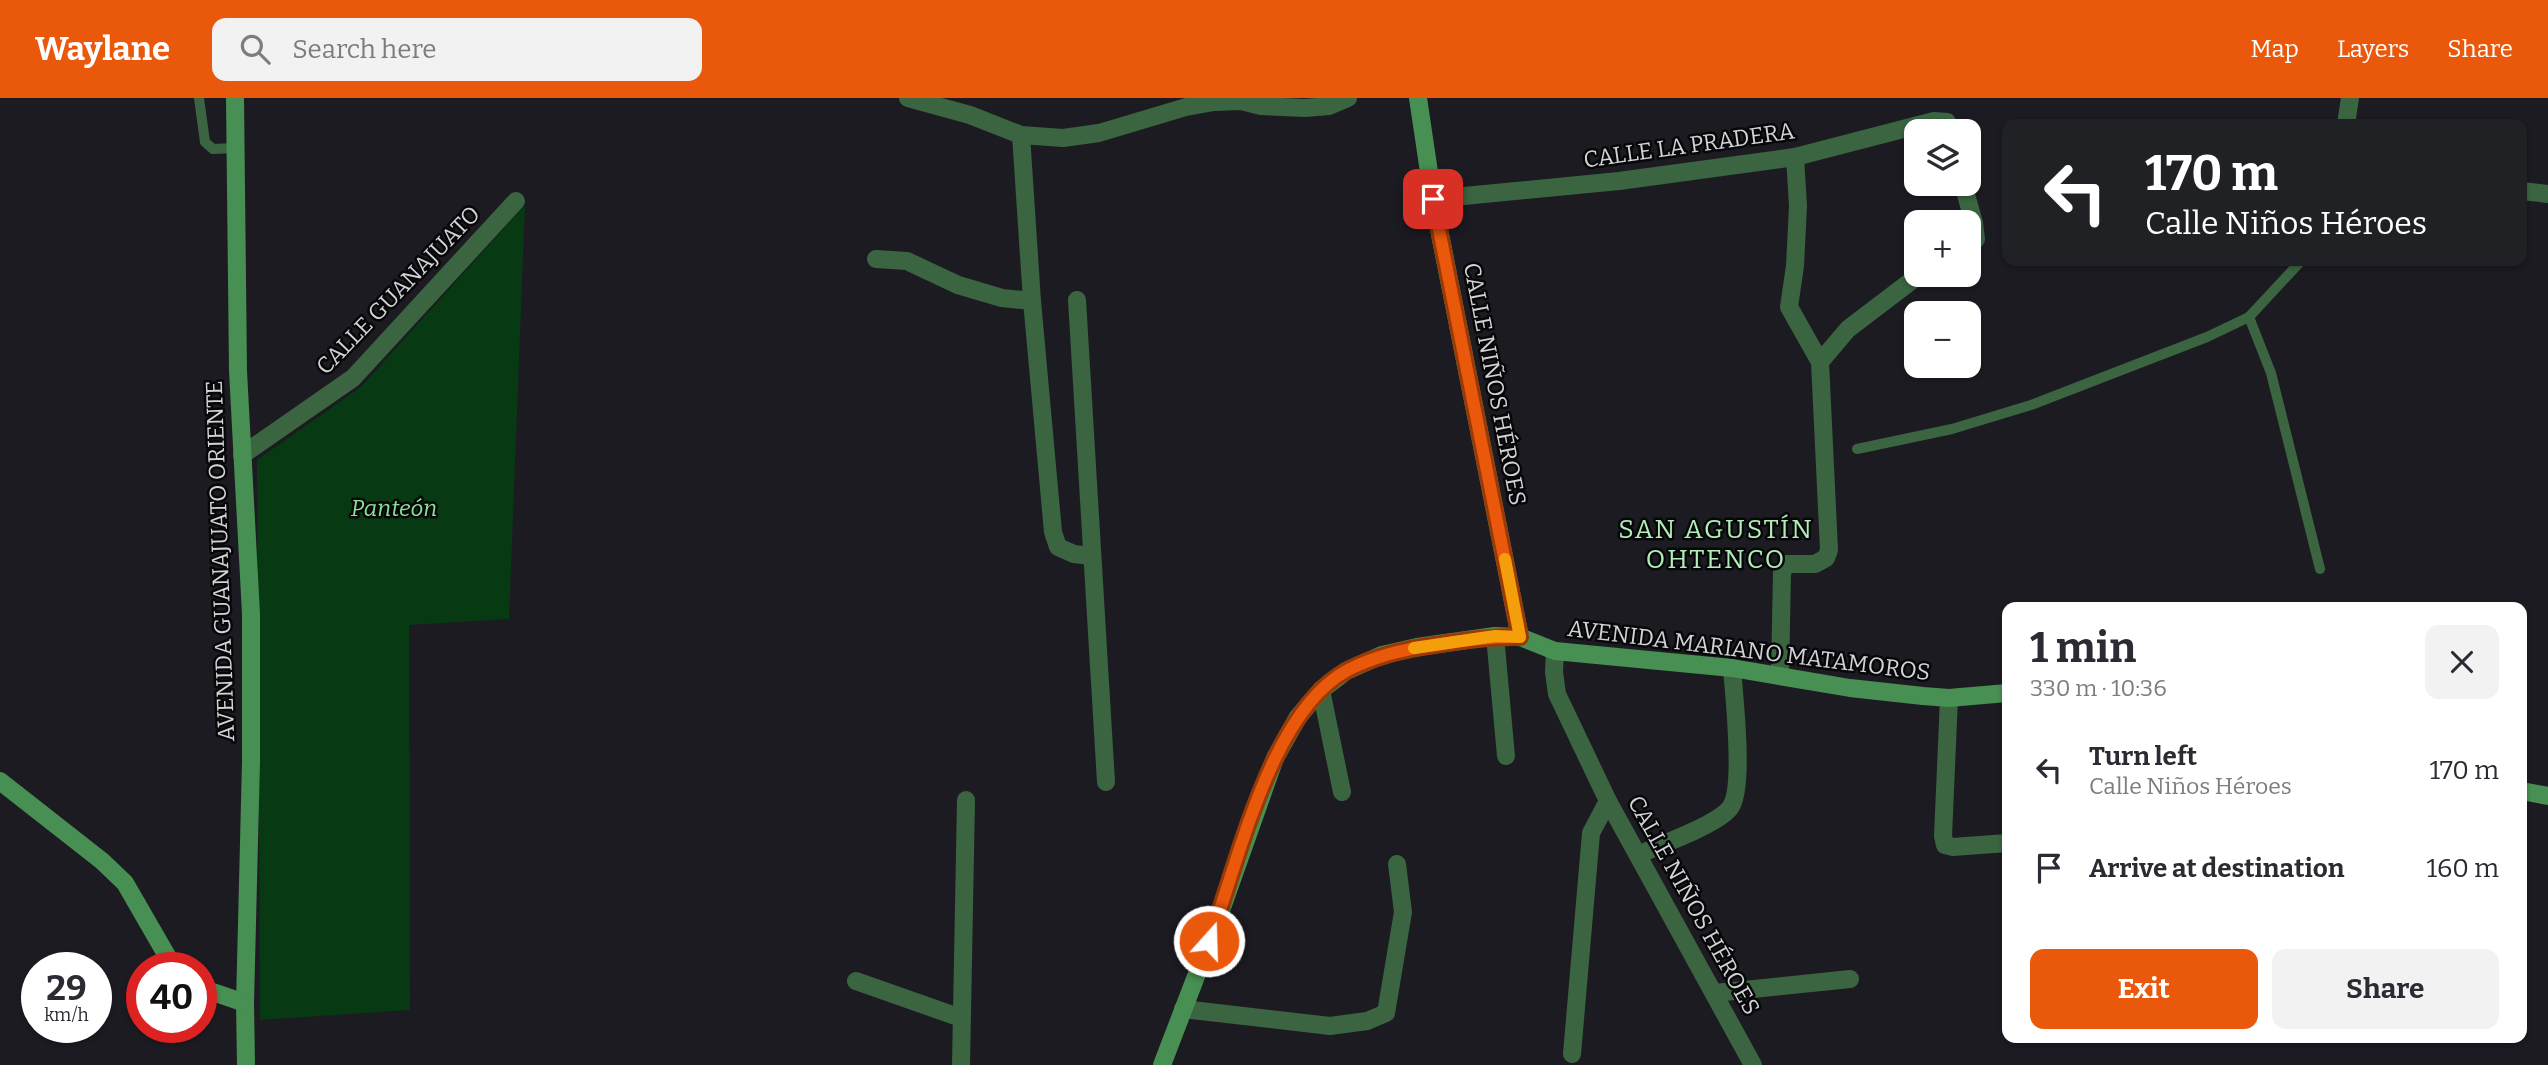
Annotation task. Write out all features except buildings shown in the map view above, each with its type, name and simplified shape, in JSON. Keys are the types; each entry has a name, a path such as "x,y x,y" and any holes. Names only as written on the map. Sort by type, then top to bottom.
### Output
{"street":[{"name":"AVENIDA GUANAJUATO ORIENTE","path":"234,98 237,358 251,614 246,1065"},
{"path":"908,98 970,115 1021,135 1063,138 1099,134 1186,107 1214,102 1241,101 1261,106 1305,108 1329,106 1348,98"},
{"name":"CALLE NIÑOS HÉROES","path":"1418,98 1433,199 1520,637"},
{"path":"2347,119 2350,98"},
{"name":"CALLE LA PRADERA","path":"1433,199 1619,181 1795,157 1904,129"},
{"path":"1021,135 1032,301 1053,532 1058,547 1074,554 1091,555"},
{"path":"1780,675 1782,572 1787,564 1815,564 1826,558 1829,550 1820,362 1789,307 1795,266 1798,206 1795,157"},
{"path":"2527,192 2548,194"},
{"name":"CALLE GUANAJUATO","path":"242,455 353,378 516,201"},
{"path":"876,259 907,261 958,285 1002,298 1032,301"},
{"path":"1820,362 1848,329 1904,286"},
{"path":"1077,300 1106,782"},
{"path":"1495,636 1506,756"},
{"name":"AVENIDA MARIANO MATAMOROS","path":"1162,1065 1275,758 1298,717 1321,690 1346,671 1382,655 1495,636 1520,637 1555,651 1732,668 1850,688 1949,698 2002,693"},
{"name":"CALLE NIÑOS HÉROES","path":"1555,651 1557,694 1608,801 1754,1065"},
{"path":"1638,855 1717,819 1729,809 1735,799 1738,771 1732,668"},
{"path":"1321,690 1342,792"},
{"path":"1949,698 1943,836 1945,845 1952,847 2002,843"},
{"path":"0,781 102,860 125,883 165,952"},
{"path":"2527,792 2548,796"},
{"path":"961,1065 966,800"},
{"path":"1572,1055 1591,833 1608,801"},
{"path":"1183,1009 1330,1026 1367,1021 1386,1013 1403,912 1397,864"},
{"path":"1715,993 1850,979"},
{"path":"856,981 961,1018"},
{"path":"217,993 245,1003"}],"lane":[{"path":"199,98 205,142 213,149 234,148"},
{"path":"1857,449 1952,429 2031,405 2207,337 2249,317 2296,266"},
{"path":"2249,317 2271,373 2320,569"}],"green space":[{"name":"Panteón","path":"525,205 509,619 409,625 410,1010 260,1020 257,460 361,387"}],"slow traffic":[{"path":"1414,648 1495,636 1520,637 1505,559"}],"district":[{"name":"SAN AGUSTÍN OHTENCO","path":"1716,544"}],"route":[{"path":"1209,941 1275,758 1298,717 1321,690 1346,671 1382,655 1495,636 1520,637 1433,199"}]}
